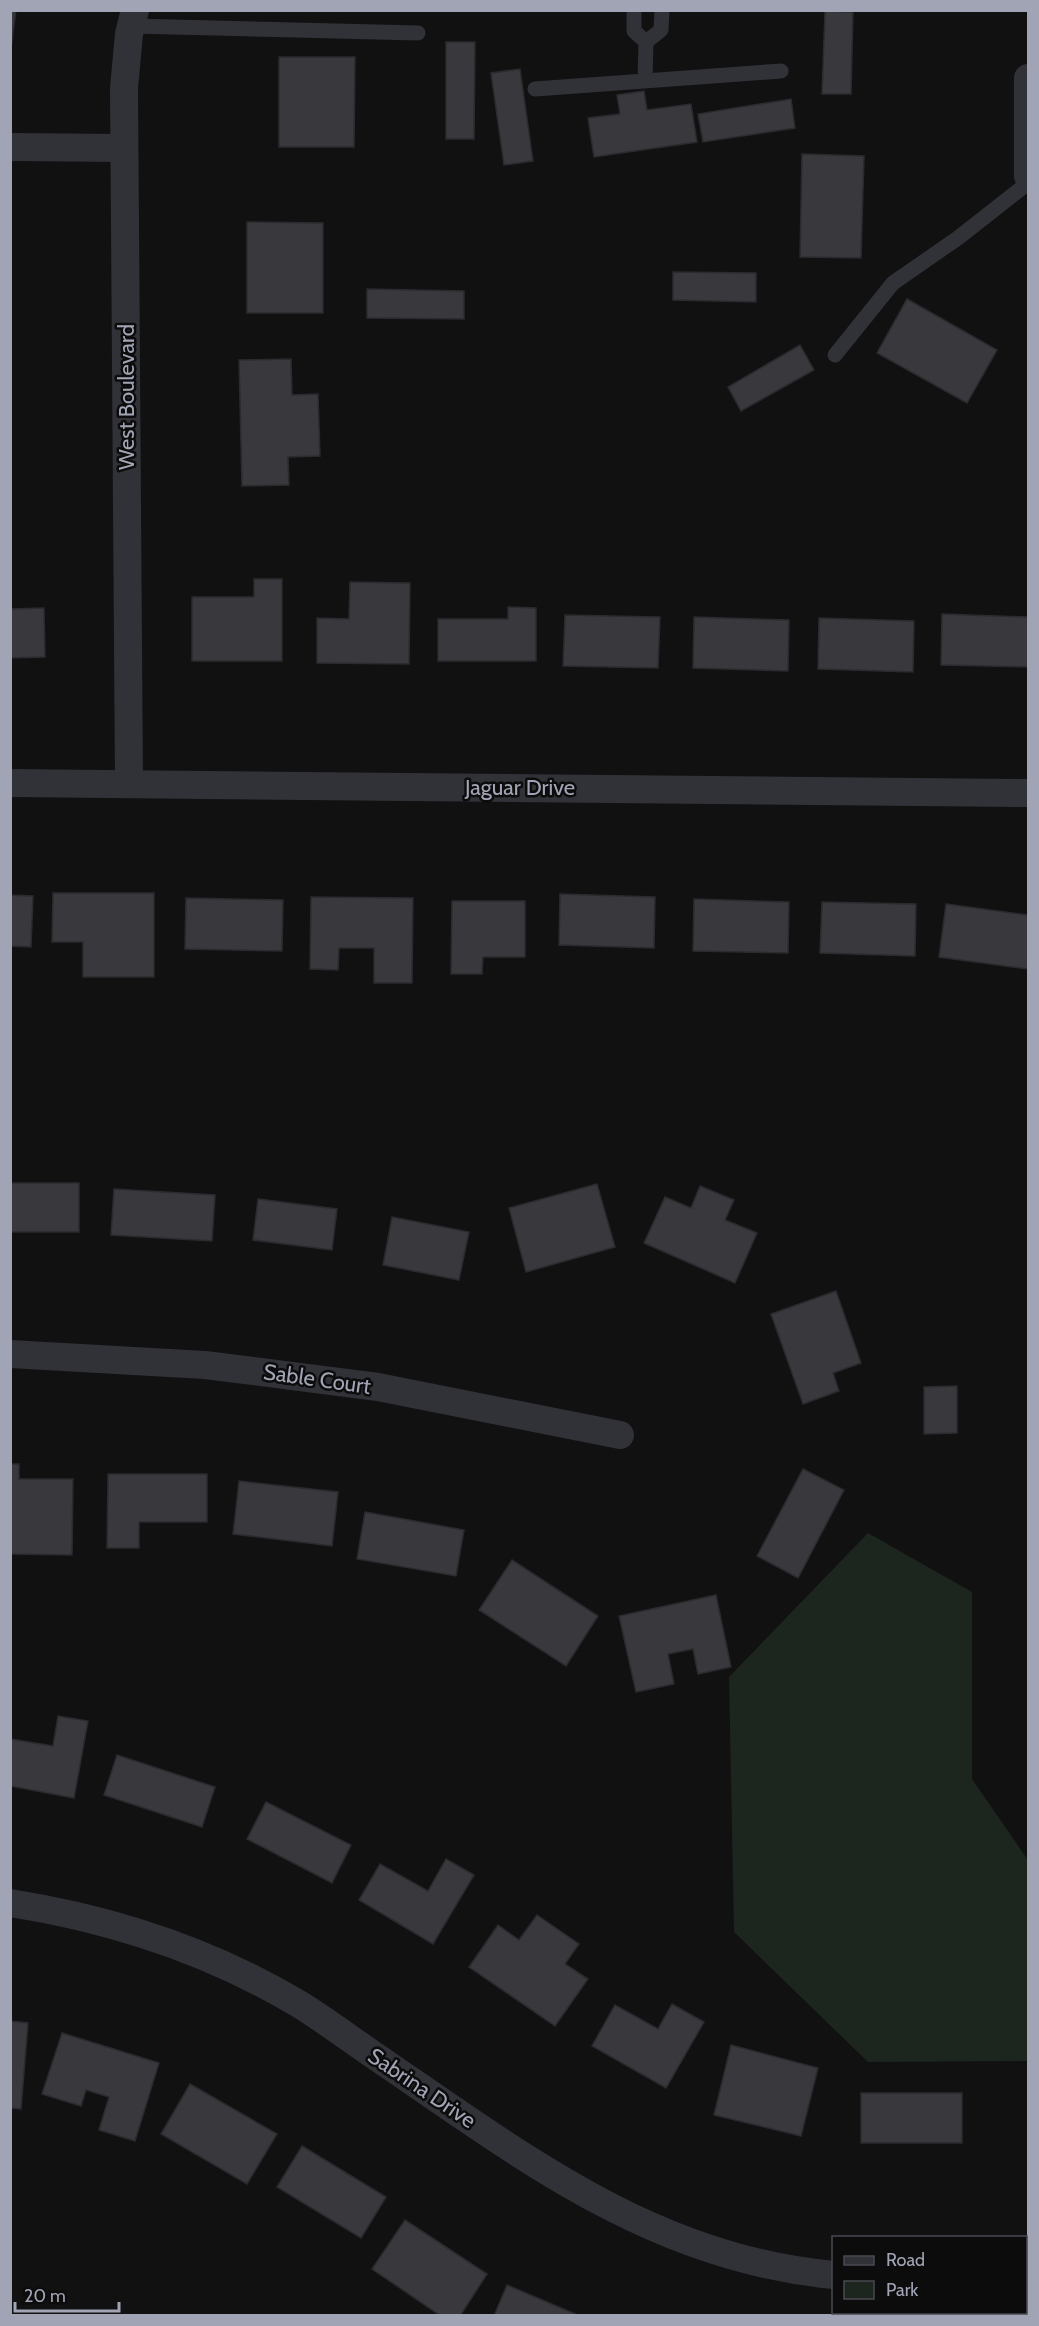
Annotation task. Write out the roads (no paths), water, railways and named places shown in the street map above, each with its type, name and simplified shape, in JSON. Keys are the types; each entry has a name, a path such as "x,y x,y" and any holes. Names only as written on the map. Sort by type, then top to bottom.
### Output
{"street":[{"name":"West Boulevard","path":"129,784 124,88 133,18"},
{"path":"1029,78 1029,176"},
{"path":"10,147 124,148"},
{"name":"Jaguar Drive","path":"10,783 1029,793"},
{"name":"Sable Court","path":"10,1354 205,1365 378,1387 620,1435"},
{"name":"Sabrina Drive","path":"10,1903 69,1912 153,1936 225,1965 299,2004 540,2169 592,2199 668,2234 751,2261 832,2275"}],"lane":[{"path":"634,10 634,31 646,42 645,79"},
{"path":"646,42 661,30 662,10"},
{"path":"133,18 418,33"},
{"path":"535,89 645,79 781,71"},
{"path":"835,355 893,283 958,238 1029,183"}]}
